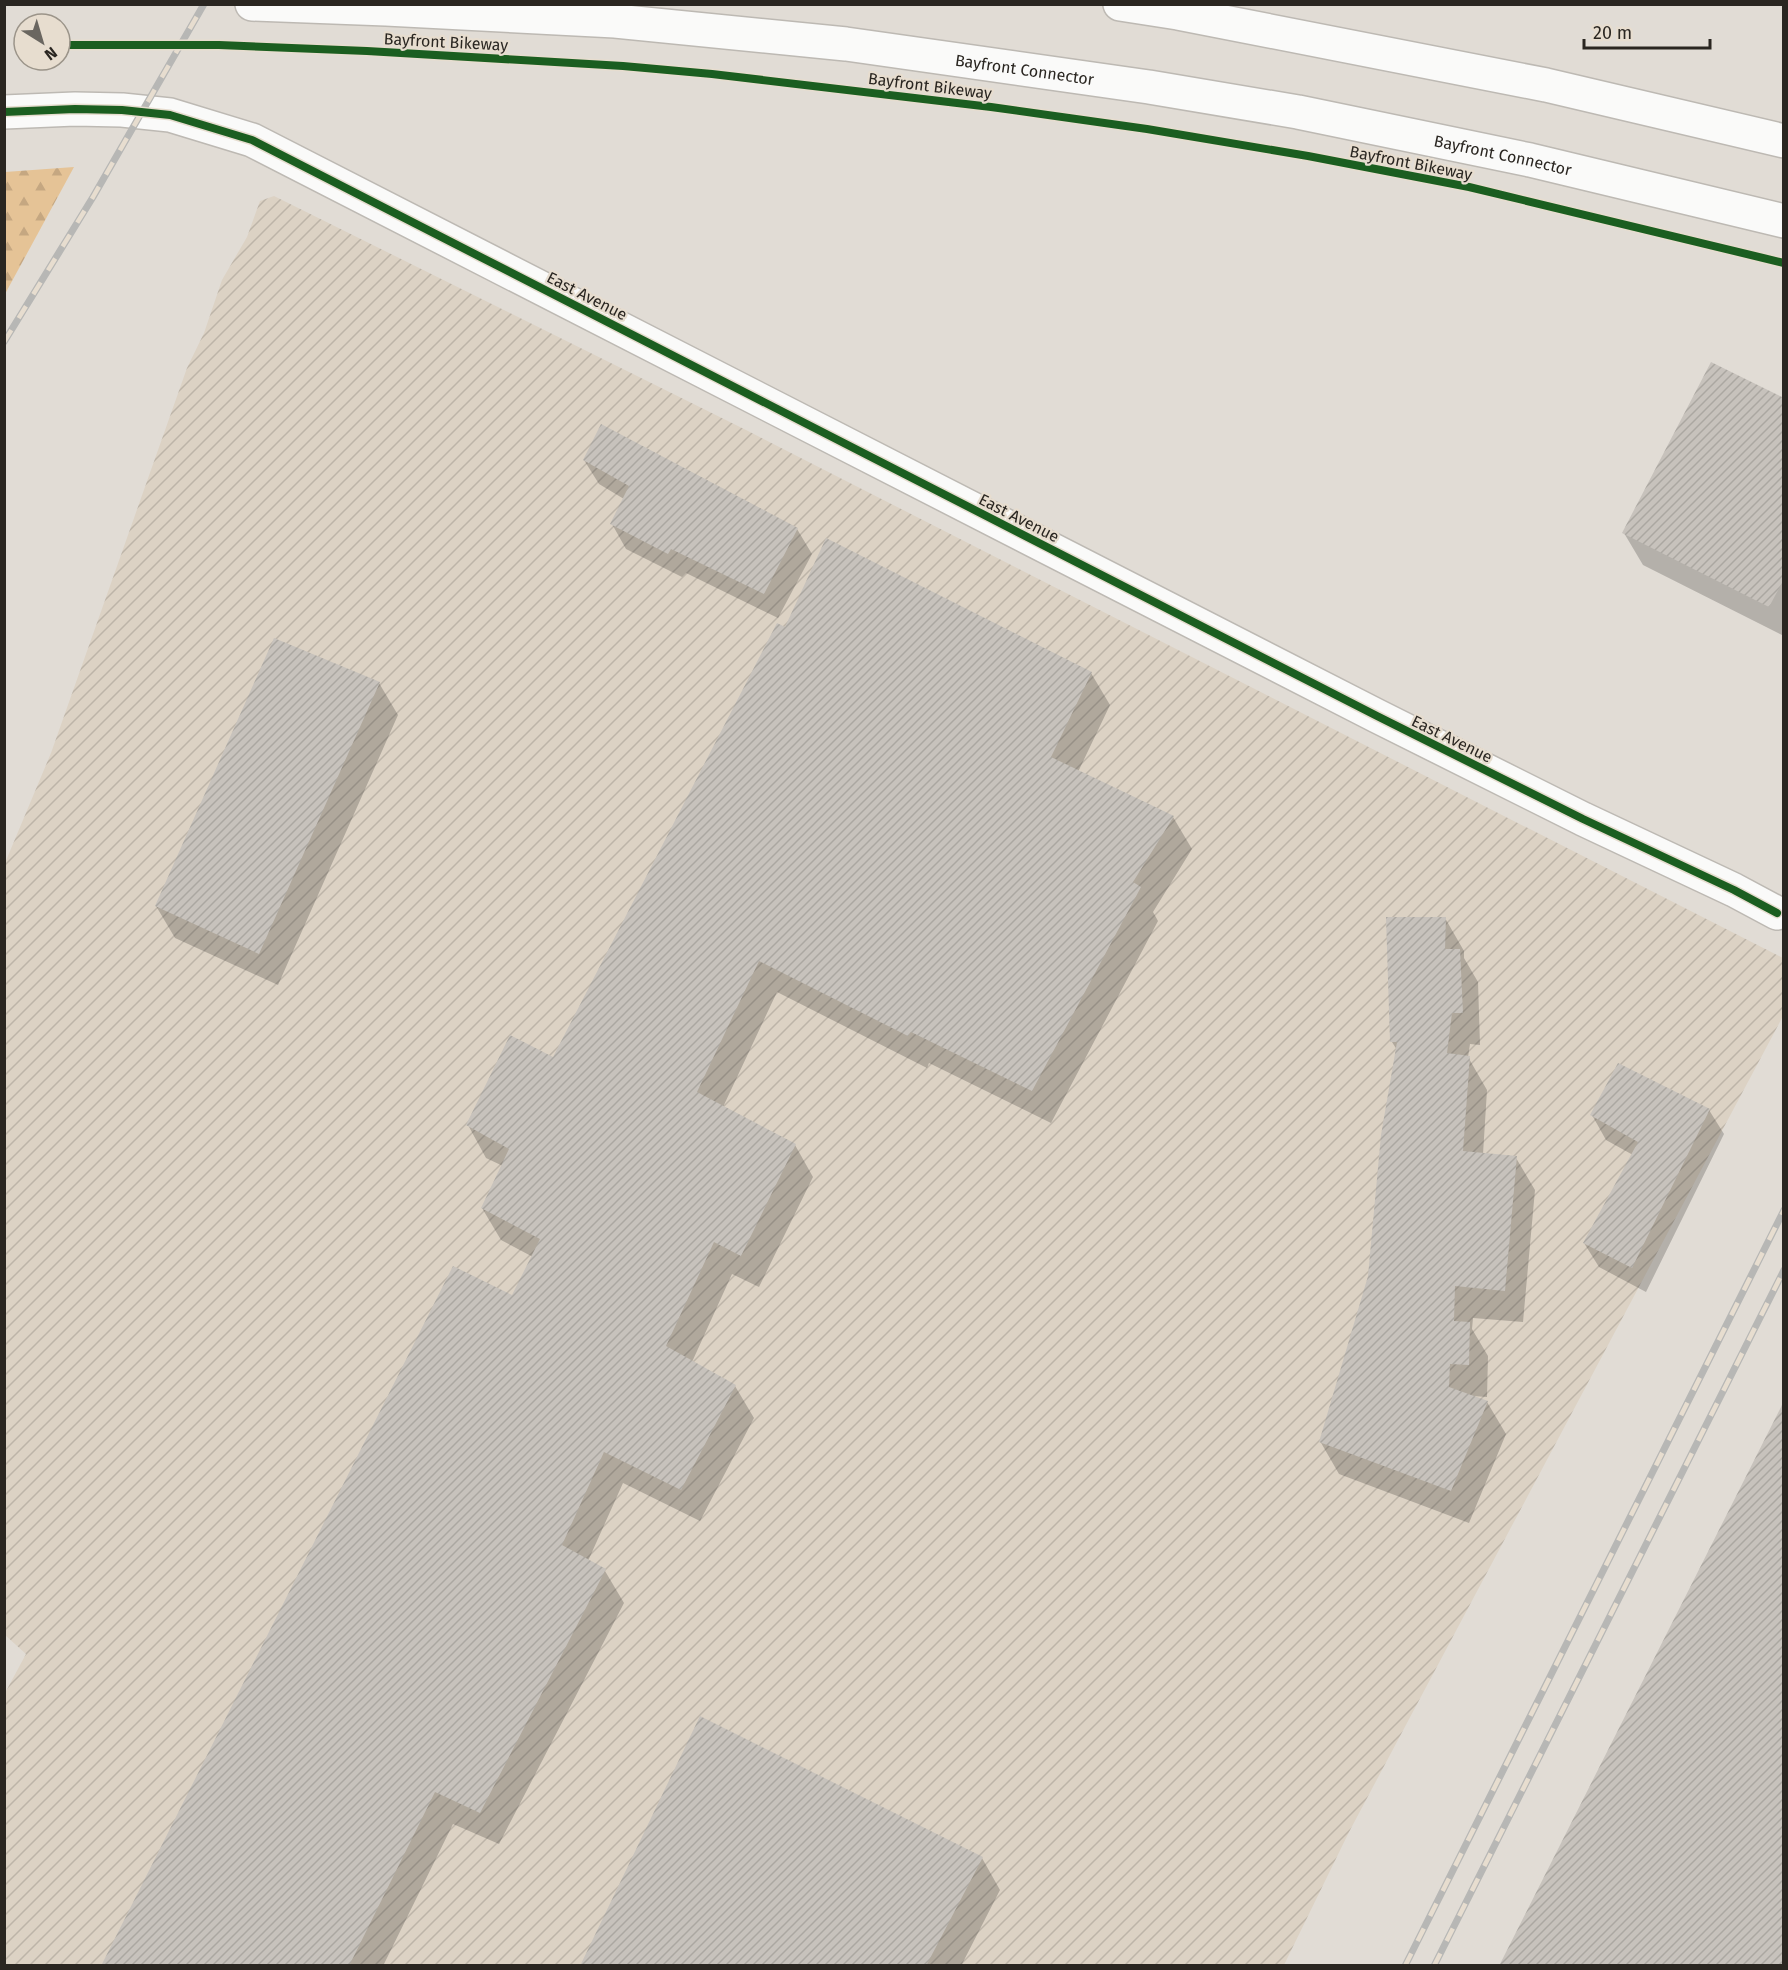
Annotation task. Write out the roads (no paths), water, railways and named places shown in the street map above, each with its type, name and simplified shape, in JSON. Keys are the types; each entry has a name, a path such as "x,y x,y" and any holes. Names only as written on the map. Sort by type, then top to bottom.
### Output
{"main road":[{"name":"Bayfront Connector","path":"252,4 615,21 846,44 1160,89 1298,112 1530,160 1784,221"},
{"path":"1120,4 1178,13 1546,85 1784,141"},
{"name":"East Avenue","path":"4,112 75,109 122,110 170,115 252,140 1387,721 1777,913"}],"railway":[{"path":"4,342 93,197 204,4"},
{"path":"1405,1966 1784,1210"},
{"path":"1434,1966 1784,1270"}]}
